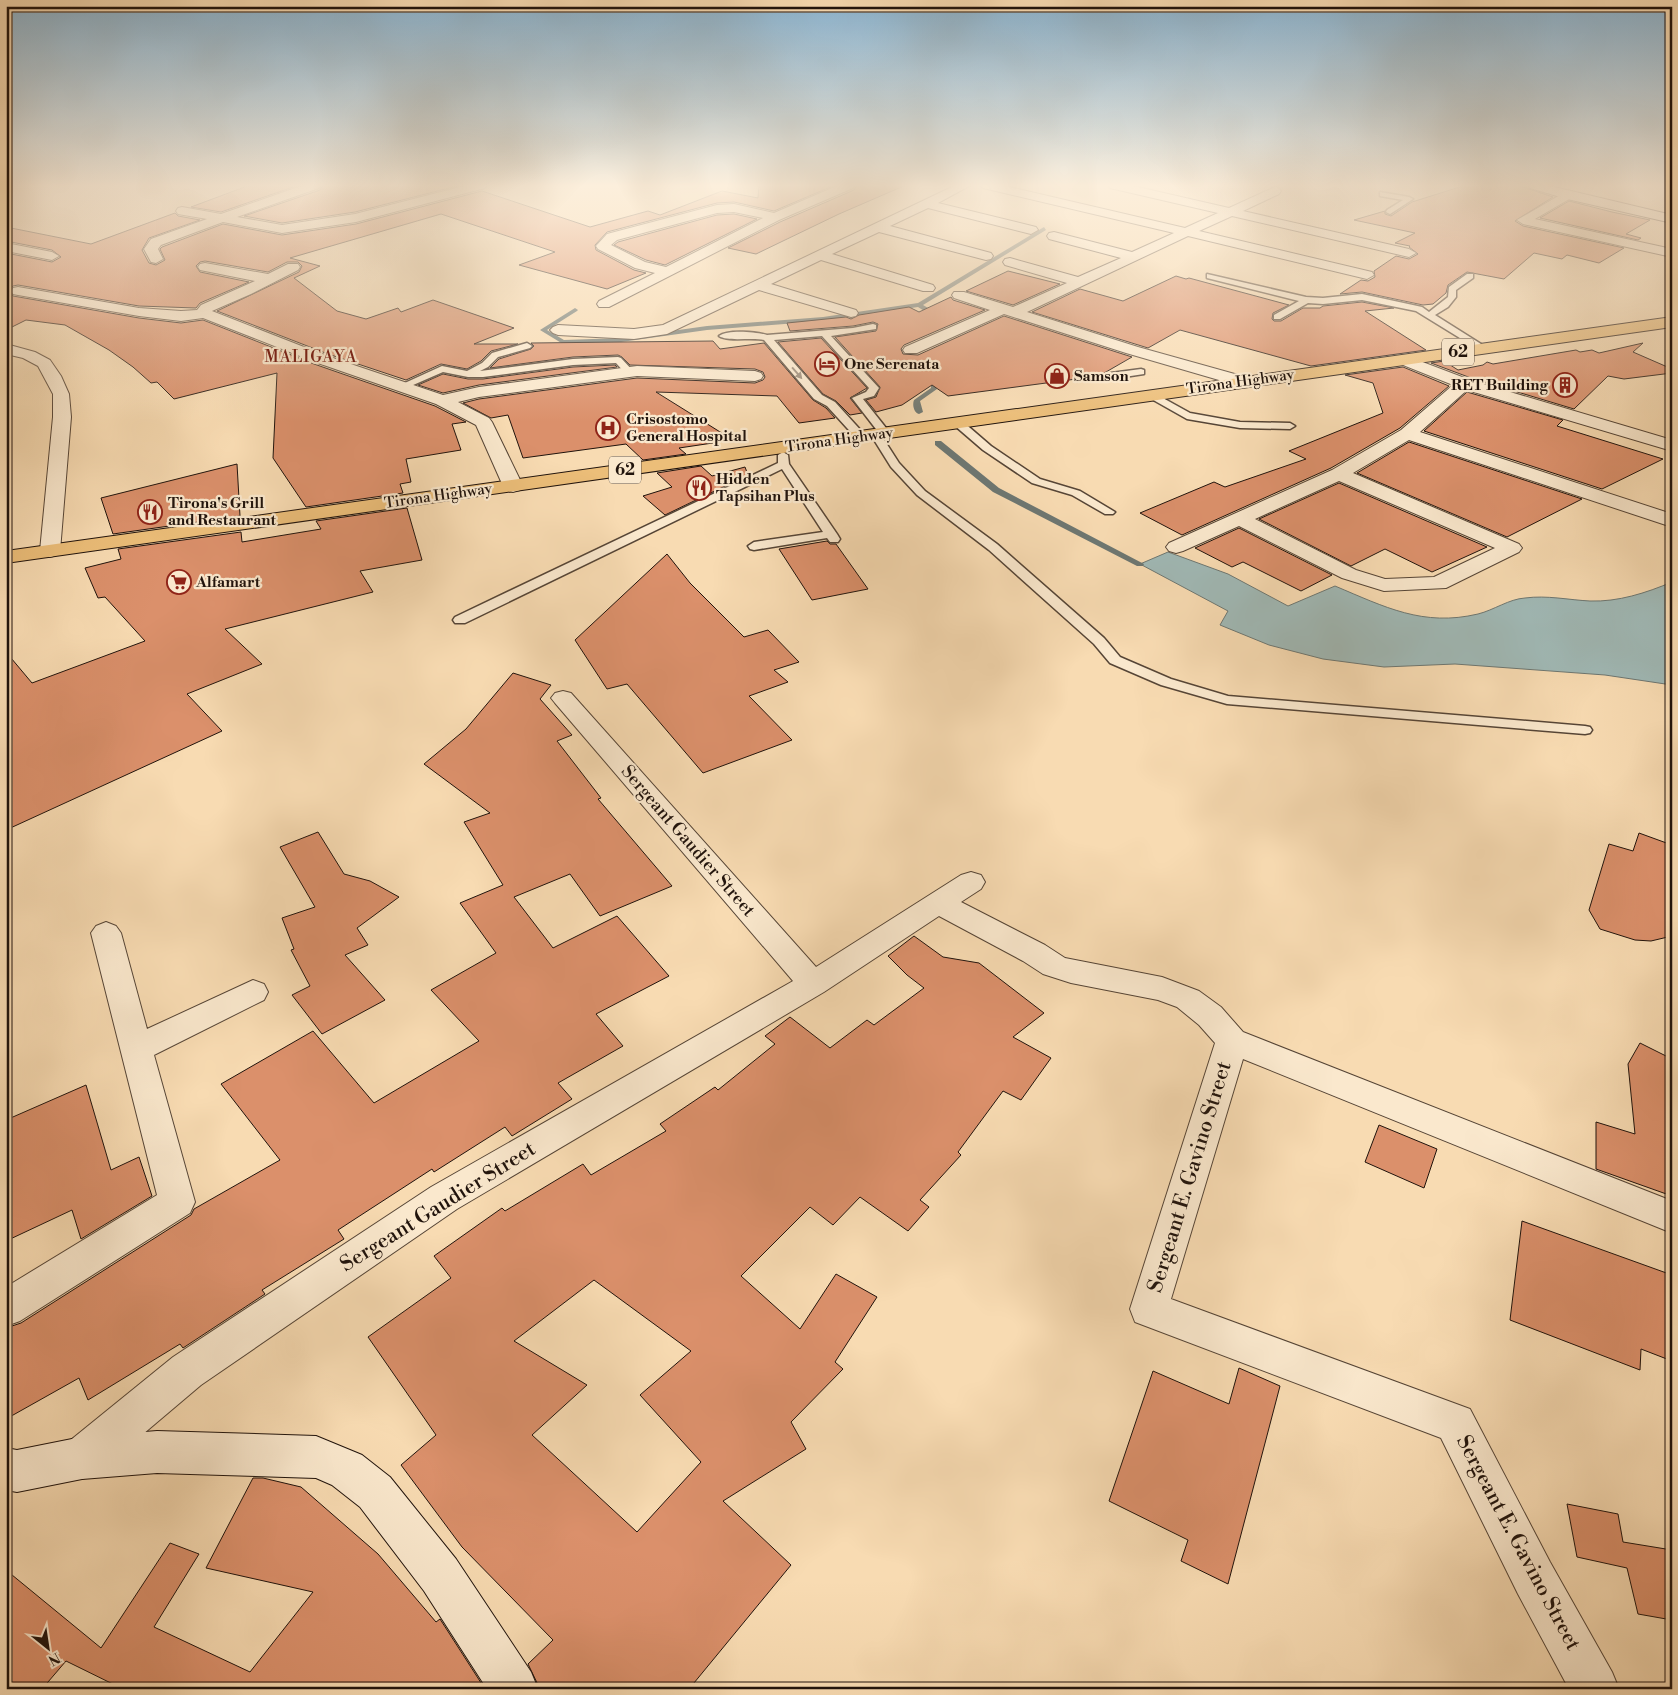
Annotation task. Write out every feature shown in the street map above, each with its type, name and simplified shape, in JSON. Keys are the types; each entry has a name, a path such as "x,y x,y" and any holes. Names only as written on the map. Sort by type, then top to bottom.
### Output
{"main road":[{"name":"Tirona Highway","path":"6,557 513,486 783,456 874,435 1672,322"}],"street":[{"path":"638,264 670,272"},
{"path":"604,304 685,264"},
{"path":"558,330 634,334 653,333 667,329 801,264"},
{"path":"850,264 928,288"},
{"path":"1017,264 1080,282"},
{"path":"911,350 1080,282 1119,264"},
{"path":"1320,264 1367,275"},
{"path":"205,267 269,279"},
{"path":"205,313 203,311 206,308 293,267"},
{"path":"758,285 851,313"},
{"path":"18,291 139,312 181,316 205,313 321,359 442,400 483,422 489,431 513,486"},
{"path":"959,295 1132,350 1243,382"},
{"path":"6,349 30,355 44,363 53,376 61,394 62,418 50,551"},
{"path":"1404,360 1464,384 1672,446"},
{"path":"442,400 479,392 650,370 755,376"},
{"path":"1176,548 1340,474 1407,434 1464,384"},
{"path":"1407,434 1672,521"},
{"path":"1240,519 1349,574 1384,585 1438,583 1512,548 1340,474"},
{"name":"Sergeant Gaudier Street","path":"563,698 813,984"},
{"name":"Sergeant Gaudier Street","path":"82,1458 187,1371 444,1198 813,984 971,882"},
{"path":"938,903 1034,953 1054,966 1071,972 1162,989 1188,999 1210,1016 1232,1042"},
{"path":"6,1308 177,1202 106,933"},
{"path":"136,1049 252,992"},
{"name":"Sergeant E. Gavino Street","path":"1595,1689 1534,1578 1455,1422 1150,1309 1232,1042 1672,1217"},
{"path":"10,1474 82,1458 157,1452 316,1458 347,1470 375,1492 440,1575 514,1689"}],"lane":[{"path":"1210,276 1306,300 1323,301 1362,297 1419,309 1484,349"},
{"path":"1430,315 1445,305 1452,297 1452,289 1470,276"},
{"path":"1277,317 1306,300"},
{"path":"724,336 756,335 768,338 853,331 873,327"},
{"path":"768,338 818,397 844,401 870,394 874,388 823,332"},
{"path":"468,374 485,365 495,355 527,346"},
{"path":"401,387 442,369 468,374 483,374 573,362 618,360 629,372"},
{"path":"1111,376 1141,372"},
{"path":"1152,395 1187,416 1240,425 1290,426"},
{"path":"844,401 874,435 895,465 921,493 992,547 1099,641 1115,660 1166,682 1228,700 1585,730"},
{"path":"844,401 874,435"},
{"path":"958,423 987,448 1036,481 1076,493 1109,512"},
{"path":"460,620 783,456 833,537 754,546"}],"water":[{"path":"1168,552 1228,574 1288,606 1335,586 1388,608 1405,613 1439,618 1478,614 1513,600 1533,597 1590,601 1611,600 1642,593 1672,582 1672,685 1605,675 1455,664 1384,667 1323,659 1269,645 1220,625 1228,611 1140,564"}],"building":[{"path":"6,264 198,264 196,266 200,272 249,282 200,303 196,308 139,306 18,285 13,286 9,290 13,296 139,318 181,323 203,320 314,364 435,406 466,422 452,424 461,450 406,459 411,482 400,484 403,493 306,507 273,458 277,373 174,399 157,382 151,383 109,350 65,325 26,320 6,330"},
{"path":"223,264 283,264 268,272"},
{"path":"300,264 320,266 294,278 337,311 366,319 398,308 401,312 433,300 514,328 474,344 518,344 491,351 481,361 467,369 441,364 406,380 328,354 217,311 299,272 302,266"},
{"path":"623,264 646,273 607,289 519,265"},
{"path":"1384,264 1521,264 1504,279 1467,272 1448,285 1446,293 1433,304 1423,305 1362,292 1340,294 1361,280 1368,281 1375,277 1374,271"},
{"path":"1008,271 1060,284 1013,305 966,291"},
{"path":"1176,276 1289,305 1273,313 1272,319 1274,321 1281,321 1303,308 1320,308 1323,306 1362,302 1394,308 1365,311 1426,350 1311,366 1180,330 1148,348 1032,312 1080,289 1123,301"},
{"path":"951,297 953,300 985,310 904,345 901,349 903,354 918,355 1004,316 1132,357 1099,376 948,396 932,385 902,405 876,412 866,400 876,397 880,387 835,337 876,331 878,324 873,322 853,326 790,331 787,323 846,317 851,319 859,315 909,307 919,312"},
{"path":"821,338 867,388 850,398 862,413 850,415 836,401 823,394 778,342"},
{"path":"713,341 720,349 764,343 813,400 826,408 835,418 799,423 777,396 656,392 733,440 679,448 686,454 643,460 626,444 523,458 508,415 491,418 463,403 479,399 637,378 755,383 763,380 765,377 763,372 755,369 630,365 618,355 573,357 490,368 499,359 531,349 534,346 531,343"},
{"path":"1643,343 1633,352 1672,369 1672,373 1624,379 1608,376 1574,409 1471,378 1431,363 1444,361 1458,370 1483,365 1487,362 1493,364 1576,350 1580,352 1592,350 1599,353"},
{"path":"615,365 617,367 479,385 443,393 418,385 443,374 468,379 483,379 573,367"},
{"path":"1403,367 1449,386 1400,428 1331,468 1182,535 1140,513 1214,482 1225,487 1306,459 1289,451 1383,413 1373,383 1345,375"},
{"path":"1467,392 1563,420 1557,426 1663,459 1602,489 1424,431"},
{"path":"1409,442 1582,499 1507,537 1357,473"},
{"path":"237,464 240,516 113,534 101,498"},
{"path":"701,466 712,476 745,467 748,475 665,515 643,496 672,487 657,473"},
{"path":"1339,483 1487,547 1432,572 1385,549 1351,566 1259,519"},
{"path":"407,508 422,560 360,571 373,592 225,629 262,664 187,694 222,731 6,830 6,652 32,683 145,641 105,597 98,598 85,568 121,559 118,549 241,532 242,542 321,529 316,521"},
{"path":"1239,528 1332,575 1301,591 1243,562 1232,567 1195,548"},
{"path":"827,541 830,544 836,544 868,589 812,600 779,549"},
{"path":"667,554 690,583 744,637 768,630 799,662 774,670 788,682 749,696 792,740 703,773 627,684 607,689 575,640"},
{"path":"513,673 551,685 540,699 572,735 557,741 601,798 598,799 672,886 600,916 570,874 514,897 553,948 617,916 669,976 596,1014 623,1046 558,1083 572,1099 512,1136 505,1127 434,1172 432,1169 338,1230 344,1239 262,1290 265,1294 183,1348 180,1344 88,1400 79,1378 6,1419 6,1328 21,1323 191,1215 194,1209 280,1160 221,1084 313,1031 374,1103 479,1041 431,990 496,953 460,903 503,885 464,822 490,813 424,764 466,729"},
{"path":"318,832 344,874 370,881 399,897 357,928 368,945 345,955 385,1000 322,1034 292,995 310,986 291,950 294,949 282,918 315,907 280,847"},
{"path":"1639,833 1672,845 1672,936 1651,941 1635,940 1600,929 1589,910 1609,844 1633,851"},
{"path":"914,936 943,957 979,963 1044,1013 1013,1037 1051,1058 1021,1100 1003,1091 958,1152 961,1155 920,1200 929,1207 908,1231 860,1197 833,1225 810,1207 741,1276 800,1329 836,1274 877,1297 835,1362 843,1369 791,1422 806,1449 723,1501 791,1565 689,1689 540,1689 528,1664 553,1640 462,1547 401,1465 436,1435 368,1337 451,1278 434,1256 502,1208 505,1211 583,1164 591,1175 666,1131 660,1124 715,1087 718,1090 775,1044 765,1036 790,1017 830,1048 867,1020 874,1025 924,988 907,975 888,956","holes":["594,1280 691,1351 640,1395 701,1462 637,1532 532,1435 587,1385 514,1341"]},
{"path":"1640,1043 1672,1059 1672,1196 1596,1169 1596,1122 1635,1134 1628,1064"},
{"path":"86,1085 111,1170 139,1157 152,1196 81,1239 72,1210 6,1241 6,1120"},
{"path":"1379,1125 1437,1149 1424,1188 1365,1162"},
{"path":"1522,1221 1672,1275 1672,1361 1641,1349 1640,1370 1510,1320"},
{"path":"1239,1368 1280,1386 1228,1584 1181,1561 1188,1540 1109,1501 1153,1371 1229,1404"},
{"path":"253,1478 263,1478 301,1487 378,1554 436,1622 440,1619 485,1689 123,1689 66,1661 42,1689 6,1689 6,1570 101,1648 170,1543 199,1554 154,1627 250,1672 313,1592 206,1568"},
{"path":"1567,1504 1618,1514 1623,1542 1672,1550 1672,1620 1638,1614 1627,1568 1577,1557"}],"waterway":[{"path":"919,305 986,264"},
{"path":"575,310 543,330 563,342 621,340 707,328 823,319 919,305"},
{"path":"919,305 937,317"},
{"path":"919,412 916,404 917,400 934,389 934,383 923,377"},
{"path":"938,443 996,490 1140,564"}],"place":[{"name":"One Serenata","path":"827,364"},
{"name":"Samson","path":"1057,376"},
{"name":"RET Building","path":"1565,385"},
{"name":"Crisostomo General Hospital","path":"608,428"},
{"name":"Hidden Tapsihan Plus","path":"699,488"},
{"name":"Tirona's Grill and Restaurant","path":"150,512"},
{"name":"Alfamart","path":"179,582"}],"district":[{"name":"MALIGAYA","path":"311,357"}]}
